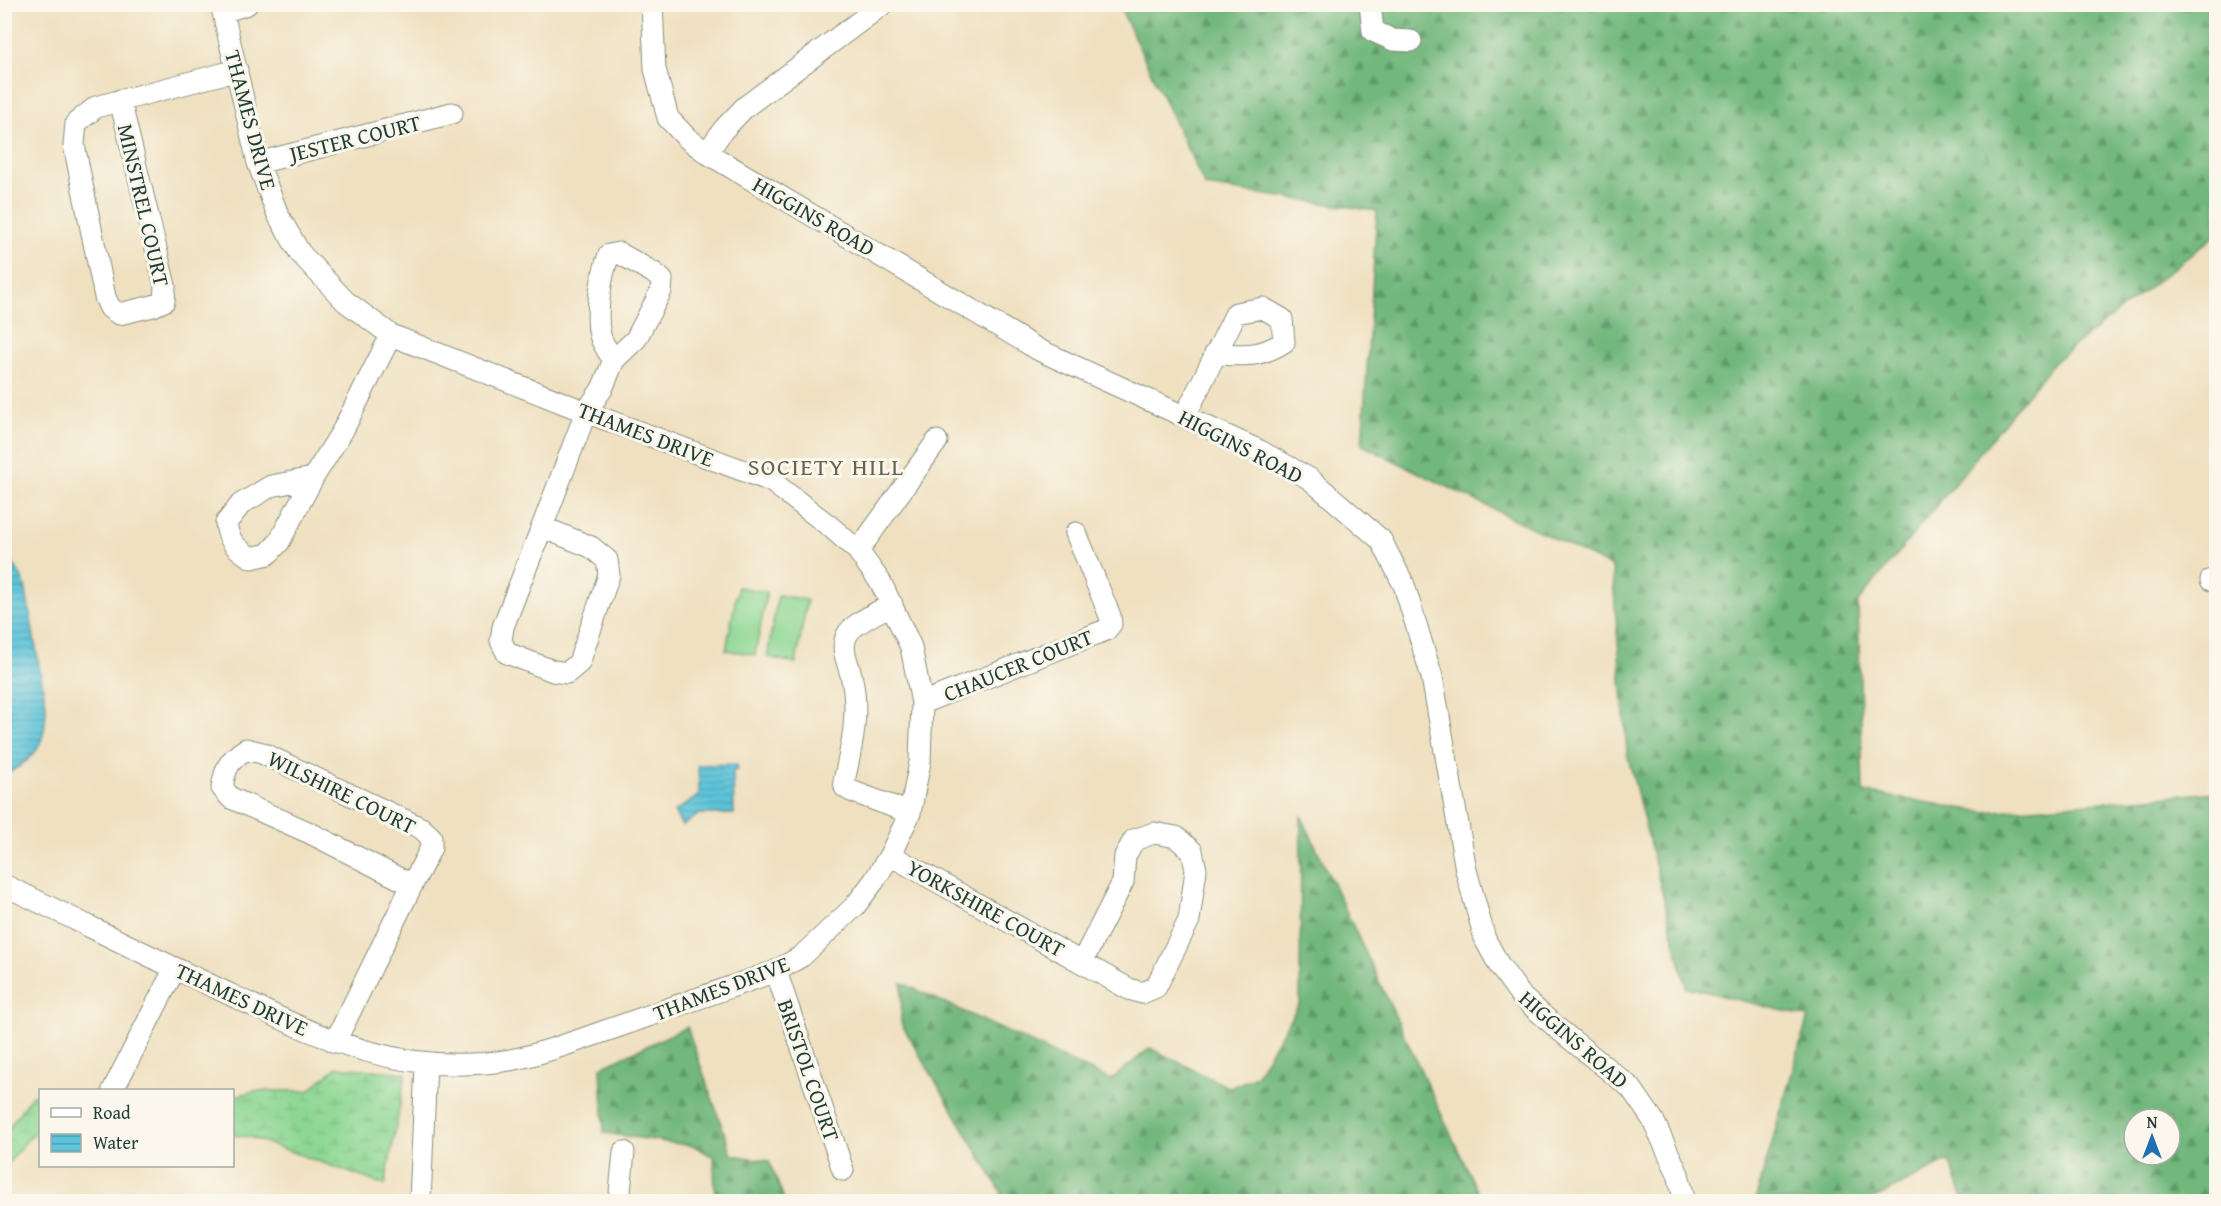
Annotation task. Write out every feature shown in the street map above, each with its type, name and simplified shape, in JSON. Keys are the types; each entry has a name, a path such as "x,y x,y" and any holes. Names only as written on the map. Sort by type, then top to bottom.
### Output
{"street":[{"path":"222,8 247,4"},
{"name":"HIGGINS ROAD","path":"652,4 656,69 668,118 687,138 707,153 1039,350 1260,451 1310,479 1381,540 1404,585 1432,677 1466,870 1485,939 1499,965 1522,997 1631,1088 1653,1120 1678,1174 1685,1202"},
{"path":"707,153 723,130 745,107 883,4"},
{"path":"1370,4 1373,31 1393,40 1411,41"},
{"name":"THAMES DRIVE","path":"4,885 335,1042 391,1058 426,1064 467,1064 511,1059 578,1040 776,971 802,956 855,906 890,855 910,813 920,762 922,703 911,647 881,583 858,551 771,481 586,412 391,335 345,301 300,253 278,215 258,163 222,8"},
{"name":"MINSTREL COURT","path":"120,100 165,286 164,301 119,314 110,308 105,297 74,145 76,123 96,107 120,100 237,70"},
{"name":"JESTER COURT","path":"258,163 452,113"},
{"path":"542,527 591,547 607,560 609,575 579,663 567,673 554,671 507,652 501,641 503,627 586,412 602,389 614,360 636,339 661,291 662,280 619,253 609,255 604,267 598,318 600,338 614,360"},
{"path":"313,478 342,430 391,335"},
{"path":"1185,416 1215,354"},
{"path":"858,551 937,441"},
{"name":"CHAUCER COURT","path":"922,703 1106,630 1111,624 1110,616 1076,533"},
{"path":"892,604 852,628 844,646 855,705 854,738 844,781 845,786 851,791 910,813"},
{"name":"WILSHIRE COURT","path":"335,1042 431,848 431,837 421,828 262,753 246,748 233,758 224,773 222,788 231,798 310,833 412,885"},
{"name":"YORKSHIRE COURT","path":"890,855 1129,989 1142,993 1156,987 1189,920 1196,870 1192,851 1176,837 1154,832 1134,840 1125,856 1123,882 1082,962"},
{"path":"114,1089 175,968"},
{"name":"BRISTOL COURT","path":"776,971 843,1170"},
{"path":"420,1202 426,1064"},
{"path":"619,1202 624,1152"}],"green space":[{"path":"1119,5 2216,5 2216,235 2054,362 1858,602 1863,792 1985,812 2216,792 2216,1201 1964,1201 1949,1160 1869,1201 1755,1201 1808,1017 1686,987 1627,753 1612,567 1362,445 1377,211 1205,186"},
{"path":"738,587 767,592 755,655 726,650"},
{"path":"778,595 807,600 796,663 767,657"},
{"path":"1301,815 1482,1201 994,1201 1002,1193 901,1023 902,983 1111,1080 1150,1048 1230,1088 1256,1076 1300,1003"},
{"path":"687,1027 732,1155 769,1161 785,1201 715,1201 714,1157 694,1146 604,1133 601,1067"},
{"path":"337,1067 406,1073 385,1185 250,1137 234,1135 234,1097 254,1091 308,1091"},
{"path":"32,1095 39,1095 39,1129 8,1164 5,1185 5,1133"}],"water":[{"path":"4,559 15,567 25,586 46,705 44,729 38,748 25,762 5,775"},
{"path":"737,764 737,770 733,771 734,814 700,814 682,826 674,812 699,796 698,765"}],"district":[{"name":"SOCIETY HILL","path":"826,467"}]}
